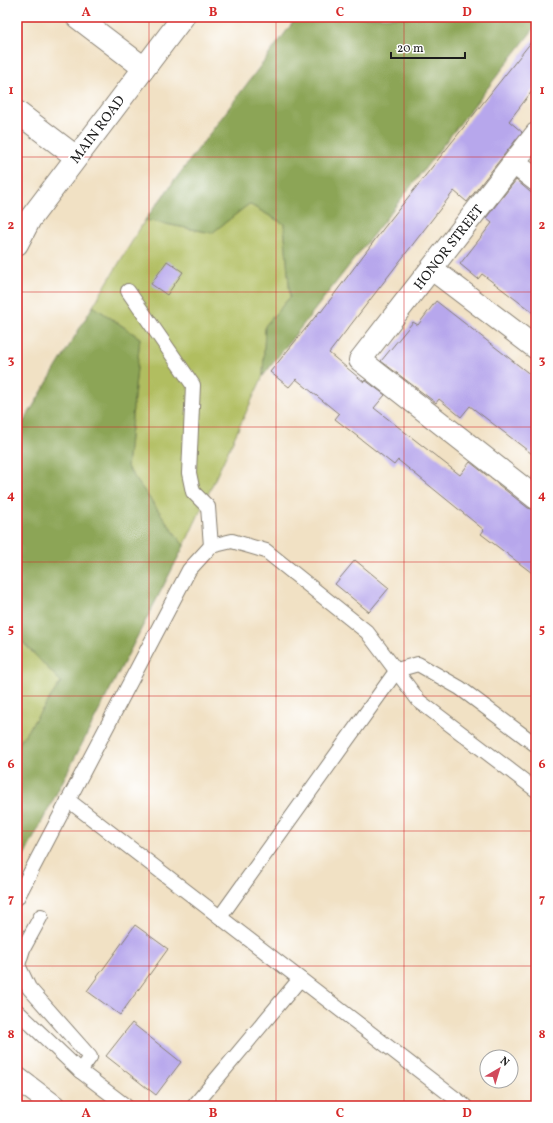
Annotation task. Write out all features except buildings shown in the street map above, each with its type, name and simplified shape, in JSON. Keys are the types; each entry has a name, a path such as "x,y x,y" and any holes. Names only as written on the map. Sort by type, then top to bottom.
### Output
{"street":[{"path":"77,17 144,68"},
{"name":"MAIN ROAD","path":"17,244 30,219 183,17"},
{"path":"17,112 76,157"},
{"name":"HONOR STREET","path":"536,134 360,360 536,498"},
{"path":"514,163 536,180"},
{"path":"432,269 536,348"},
{"path":"17,1078 54,1106"}],"lane":[{"path":"128,291 193,385 189,473 193,492 208,507 211,546"},
{"path":"17,898 189,570 211,546 232,541 266,551 367,632 419,701 536,790"},
{"path":"220,917 397,670 418,664 460,688 536,745"},
{"path":"68,800 465,1106"},
{"path":"41,916 23,949 18,965 29,988 90,1057 80,1071"},
{"path":"194,1106 300,979"},
{"path":"17,1011 80,1071 126,1106"}],"green space":[{"path":"297,17 536,17 536,26 263,376 265,326 290,297 284,224 249,204 212,233 145,220"},
{"path":"249,204 284,224 290,297 265,326 263,376 184,546 127,467 140,338 93,306 145,220 212,233"},
{"path":"93,306 140,338 127,467 184,546 17,870 17,746 61,682 17,636 17,433"},
{"path":"17,636 61,682 17,746"}]}
